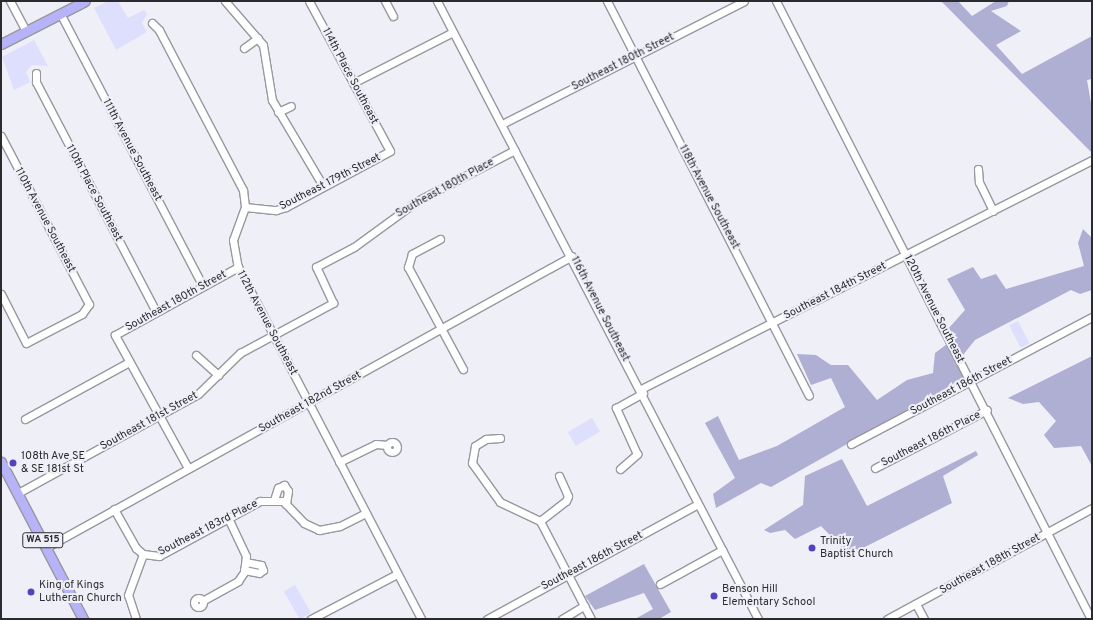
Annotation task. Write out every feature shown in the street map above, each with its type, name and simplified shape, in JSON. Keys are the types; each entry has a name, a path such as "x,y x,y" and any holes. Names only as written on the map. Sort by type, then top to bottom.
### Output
{"main road":[{"path":"1,44 84,1"},
{"name":"WA 515","path":"1,462 47,547 83,619"}],"street":[{"path":"10,1 26,32"},
{"path":"225,1 258,38 268,57 269,87 278,112 323,186"},
{"name":"114th Place Southeast","path":"310,1 390,151"},
{"path":"385,1 393,16"},
{"name":"116th Avenue Southeast","path":"438,1 642,391 698,504 758,619"},
{"name":"118th Avenue Southeast","path":"606,1 773,322 809,395"},
{"name":"Southeast 180th Street","path":"502,124 635,55 744,1"},
{"name":"120th Avenue Southeast","path":"776,1 971,382 987,410 1091,619"},
{"name":"111th Avenue Southeast","path":"60,13 203,286"},
{"path":"152,23 160,30 238,179 245,207"},
{"path":"353,83 454,32"},
{"path":"244,48 258,38"},
{"name":"110th Place Southeast","path":"36,73 36,82 156,312"},
{"path":"278,112 291,106"},
{"name":"110th Avenue Southeast","path":"1,136 89,304 82,314 26,343 1,294"},
{"name":"Southeast 180th Place","path":"333,303 316,267 359,244 417,200 515,150"},
{"name":"Southeast 179th Street","path":"245,207 276,210 390,151"},
{"name":"Southeast 184th Street","path":"620,469 637,454 616,408 642,391 773,322 1092,160"},
{"path":"978,169 979,182 993,211"},
{"name":"112th Avenue Southeast","path":"245,207 233,240 238,267 421,619"},
{"path":"440,239 412,254 408,267 463,369"},
{"name":"Southeast 182nd Street","path":"47,547 441,330 572,256"},
{"name":"Southeast 180th Street","path":"129,362 115,335 238,267"},
{"name":"Southeast 181st Street","path":"18,493 198,394 240,353 333,303"},
{"name":"Southeast 186th Street","path":"851,444 1092,317"},
{"path":"196,355 218,375"},
{"path":"25,419 129,362 188,468"},
{"name":"Southeast 186th Place","path":"875,468 987,410"},
{"path":"500,438 486,439 475,446 472,463 500,502 540,521 591,619"},
{"path":"339,462 376,444 387,445"},
{"path":"540,521 566,501 568,496 559,476"},
{"path":"274,500 278,488 284,485 288,491 286,504"},
{"name":"Southeast 183rd Place","path":"143,554 159,556 260,501 274,500 286,504 304,523 319,530 340,526 365,513"},
{"name":"Southeast 186th Street","path":"486,619 698,504"},
{"name":"Southeast 188th Street","path":"887,619 1092,508"},
{"path":"114,509 130,541 143,554 128,595 136,619"},
{"path":"204,600 238,581 245,565 244,550 228,518"},
{"path":"660,584 722,550"},
{"path":"312,619 397,574"},
{"path":"916,604 924,619"},
{"path":"562,619 584,606"}],"shaded area":[{"path":"108,1 118,1 128,18 144,10 147,14 142,23 147,32 116,50 94,8"},
{"path":"941,1 958,1 972,16 996,1 1009,1 1007,6 991,11 1021,31 996,45 1022,74 1092,36 1092,79 1087,80 1092,109 1092,153"},
{"path":"34,40 48,66 32,65 26,72 30,82 14,90 2,57"},
{"path":"1083,229 1092,238 1092,290 1080,294 1071,290 975,340 963,355 948,329 965,310 947,279 973,267 981,279 996,274 1006,289 1084,266 1078,243"},
{"path":"1018,321 1029,343 1020,348 1009,326"},
{"path":"947,344 964,378 771,487 761,483 716,508 713,494 735,478 705,423 718,416 739,460 777,446 845,407 831,378 811,385 797,354 816,355 831,365 848,365 877,400 907,380 933,373 935,353"},
{"path":"1092,356 1092,466 1081,446 1054,448 1044,435 1056,421 1039,402 1023,404 1008,398"},
{"path":"592,418 600,432 576,446 568,432"},
{"path":"976,451 978,455 943,476 952,503 849,555 821,526 795,539 785,530 770,533 764,530 803,505 805,476 842,459 867,506"},
{"path":"644,564 671,612 659,619 635,619 653,609 644,593 595,610 585,596"},
{"path":"295,585 311,613 300,619 284,592"}],"place":[{"name":"108th Ave SE & SE 181st St","path":"13,463"},
{"name":"Trinity Baptist Church","path":"812,548"},
{"name":"King of Kings Lutheran Church","path":"31,592"},
{"name":"Benson Hill Elementary School","path":"714,596"}]}
